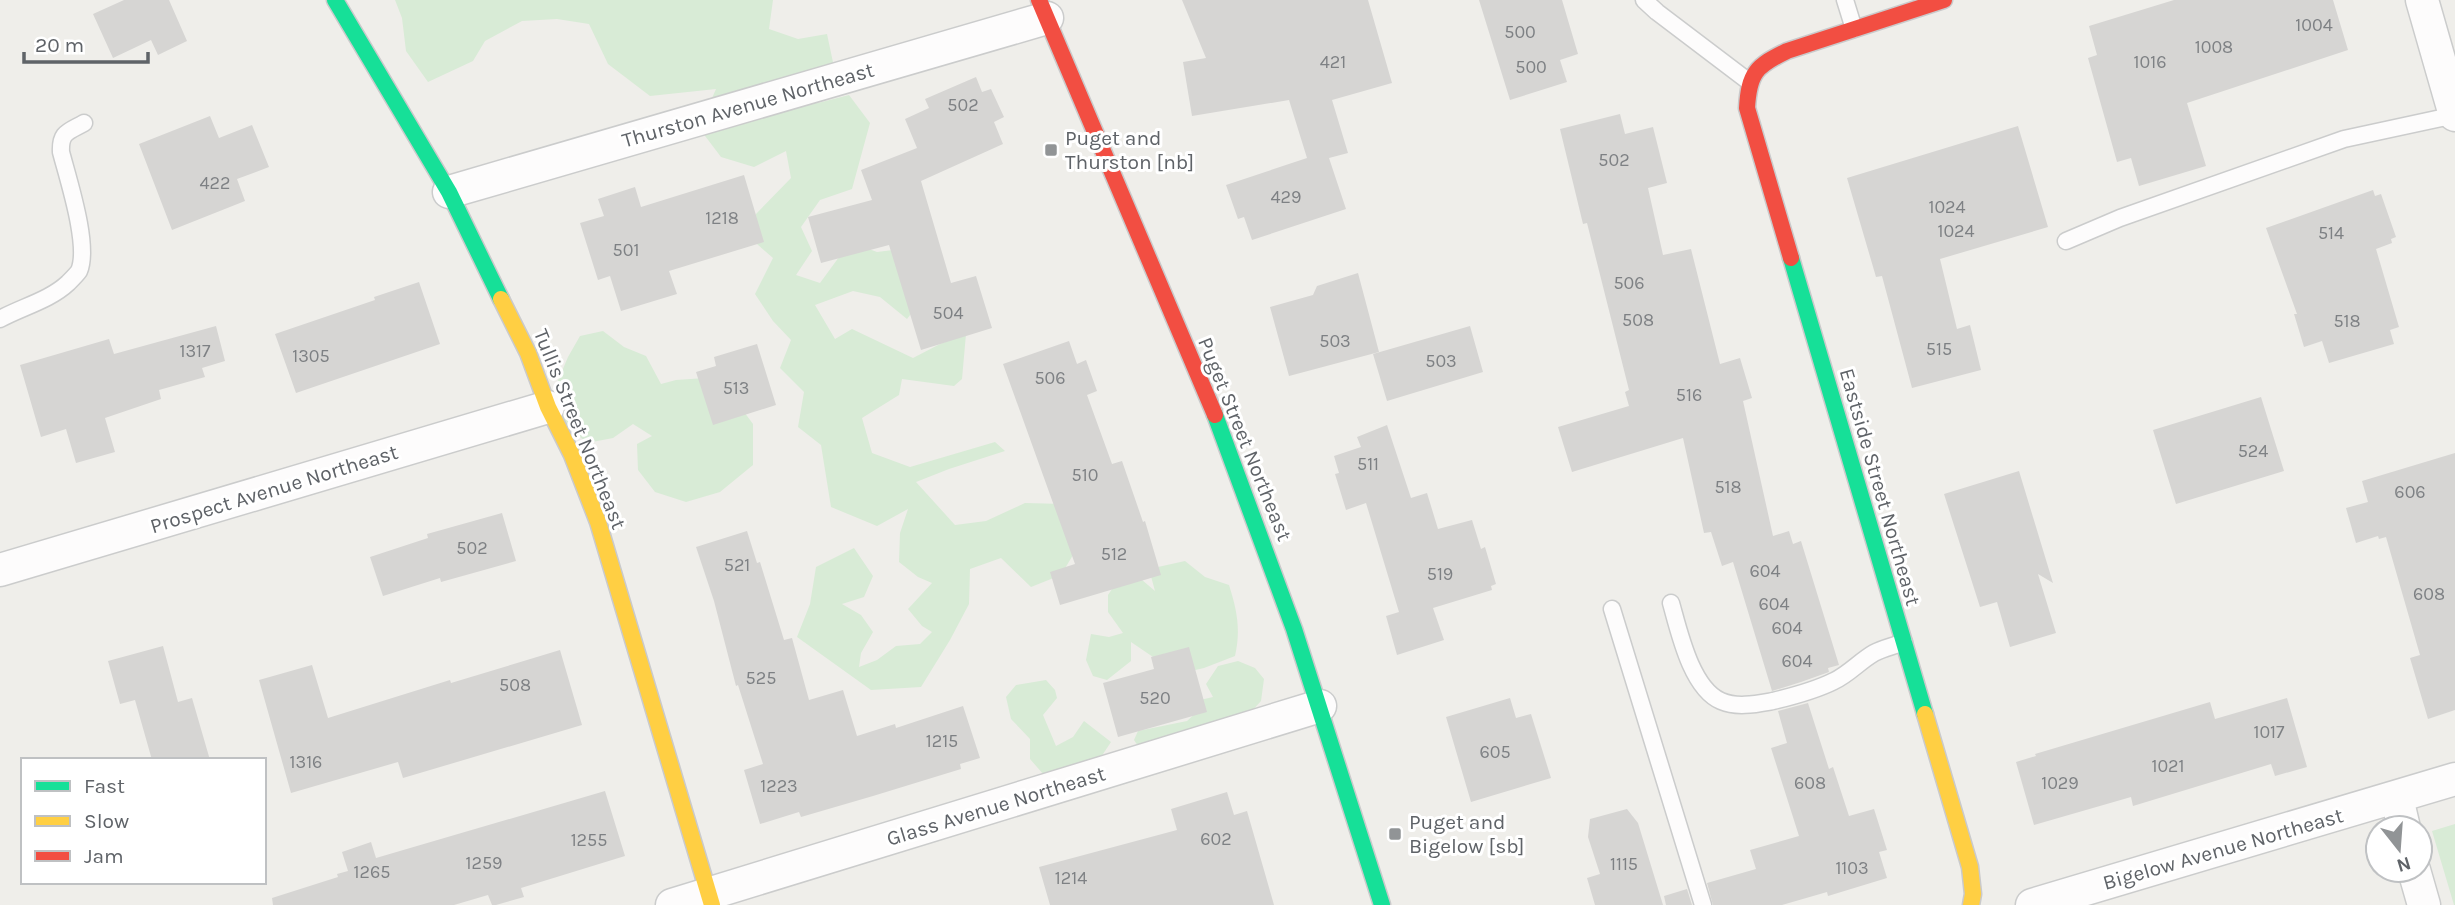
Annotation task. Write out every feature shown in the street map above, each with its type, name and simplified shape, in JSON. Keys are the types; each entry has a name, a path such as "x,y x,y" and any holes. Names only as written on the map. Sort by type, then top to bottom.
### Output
{"street":[{"name":"Tullis Street Northeast","path":"335,0 449,192 528,353 548,407 572,455 598,522 711,899"},
{"path":"1748,81 1763,62 1787,51 1944,0"},
{"path":"2422,0 2455,115"},
{"name":"Thurston Avenue Northeast","path":"449,192 1043,9"},
{"name":"Puget Street Northeast","path":"1043,9 1257,524 1320,706 1382,905"},
{"name":"Eastside Street Northeast","path":"1748,81 1747,108 1969,867 1973,894 1970,905"},
{"name":"Prospect Avenue Northeast","path":"0,570 548,407"},
{"name":"Glass Avenue Northeast","path":"672,905 711,899 1320,706"},
{"name":"Bigelow Avenue Northeast","path":"2032,905 2401,813 2455,779"},
{"path":"2418,884 2424,905"}],"lane":[{"path":"1644,0 1748,81"},
{"path":"1846,0 1854,29"},
{"path":"2066,241 2120,218 2344,139 2455,115"},
{"path":"0,318 52,295 68,284 79,270 82,248 61,152 61,141 65,134 84,123"},
{"path":"1671,603 1685,652 1697,677 1713,696 1740,705 1783,699 1826,684 1874,653 1904,642"},
{"path":"1612,609 1703,905"}],"green space":[{"path":"395,0 773,0 769,29 798,39 827,34 834,67 818,103 849,95 870,123 852,189 820,200 801,227 812,251 796,275 820,283 850,242 877,252 917,247 936,281 907,319 880,297 853,291 815,305 835,339 852,329 913,358 966,334 962,379 954,386 902,379 899,395 862,418 872,453 910,467 995,442 1005,451 916,482 955,525 986,521 1025,503 1064,504 1079,545 1061,575 1031,587 1001,558 970,569 969,604 921,687 871,690 797,637 810,604 816,567 854,548 873,576 864,597 842,604 861,615 873,632 861,653 859,667 877,660 896,646 920,644 932,632 922,626 908,609 932,583 918,577 899,562 900,533 908,509 877,526 831,507 821,445 798,427 804,392 780,368 791,340 773,321 755,294 773,258 757,244 756,214 791,178 786,151 754,167 721,157 699,128 716,89 650,96 608,64 589,24 557,19 522,21 485,41 473,61 428,82 406,51 402,18"},
{"path":"603,331 624,347 646,356 661,384 705,378 733,397 753,424 753,465 720,492 686,502 655,492 638,470 637,444 652,436 633,424 613,438 587,443 564,423 554,390 580,336"},
{"path":"1185,561 1205,577 1229,585 1237,620 1235,656 1204,668 1178,674 1131,642 1131,661 1107,680 1093,676 1086,660 1091,634 1109,637 1123,633 1108,612 1108,595 1118,580 1135,574 1155,591 1149,569"},
{"path":"1238,661 1255,668 1264,679 1261,701 1239,725 1138,746 1134,740 1138,731 1187,721 1198,711 1200,700 1213,697 1206,684 1218,666"},
{"path":"1046,680 1055,690 1057,698 1043,715 1056,746 1073,737 1084,721 1111,742 1099,760 1044,775 1030,759 1030,739 1011,719 1006,697 1016,685"},
{"path":"2455,824 2455,905 2434,838 2434,830"}],"building":[{"path":"124,0 169,0 187,41 158,55 151,40 113,58 93,14"},
{"path":"1182,0 1368,0 1392,83 1332,100 1348,153 1329,158 1346,209 1252,240 1244,217 1238,219 1226,185 1307,158 1289,100 1192,116 1183,62 1206,58"},
{"path":"1479,0 1562,0 1578,54 1560,60 1567,82 1510,100"},
{"path":"2174,0 2333,0 2348,50 2187,103 2206,166 2139,186 2131,158 2117,162 2088,58 2097,55 2089,26"},
{"path":"976,77 982,92 991,89 1004,117 994,122 1003,144 921,181 951,283 976,276 992,328 921,350 889,245 821,263 808,217 872,200 861,170 917,148 905,119 929,108 925,99"},
{"path":"1620,114 1625,134 1653,127 1667,183 1648,188 1663,255 1691,249 1720,364 1740,358 1752,398 1743,401 1773,536 1789,531 1793,544 1801,541 1839,665 1828,668 1829,672 1772,691 1733,562 1722,566 1711,532 1704,533 1683,438 1572,472 1558,427 1629,406 1625,392 1629,390 1560,129"},
{"path":"210,116 219,138 252,125 269,167 237,179 245,201 172,230 139,144"},
{"path":"2018,126 2048,227 1940,259 1957,329 1970,325 1981,370 1912,388 1882,276 1876,277 1847,178"},
{"path":"744,175 764,242 669,271 677,294 621,311 610,276 598,280 580,223 604,216 598,199 635,187 641,207"},
{"path":"2373,190 2375,196 2381,194 2396,237 2391,239 2392,243 2376,249 2399,327 2390,330 2394,344 2329,363 2322,341 2304,347 2294,314 2297,314 2266,228"},
{"path":"1358,273 1379,352 1289,376 1270,307 1313,295 1317,286"},
{"path":"419,282 440,344 296,393 275,334"},
{"path":"216,326 225,361 202,368 205,377 159,390 161,399 105,418 115,452 76,463 66,429 41,437 20,365 109,339 114,354"},
{"path":"1470,326 1483,372 1387,401 1373,354"},
{"path":"1069,341 1077,364 1086,360 1097,391 1087,395 1112,464 1122,461 1143,522 1145,521 1161,575 1060,605 1050,572 1075,564 1003,364"},
{"path":"757,344 776,405 713,425 696,372 716,366 714,357"},
{"path":"2261,397 2284,471 2176,504 2153,430"},
{"path":"1387,425 1411,498 1427,493 1438,529 1472,520 1481,549 1485,547 1496,584 1491,586 1492,590 1433,608 1444,640 1397,655 1386,616 1399,612 1366,503 1346,510 1335,474 1339,473 1334,456 1361,447 1357,437"},
{"path":"2455,453 2455,710 2428,719 2410,658 2420,655 2386,537 2379,539 2378,536 2356,543 2346,508 2368,502 2362,481"},
{"path":"2019,471 2053,583 2038,574 2056,633 2010,647 1997,602 1980,607 1944,494"},
{"path":"502,513 516,561 441,582 440,578 383,596 370,557 428,538 427,534"},
{"path":"747,531 757,563 760,562 784,640 792,638 809,700 843,690 857,736 895,724 896,728 963,706 980,758 960,764 961,769 873,796 801,817 799,812 760,824 744,770 763,764 738,685 736,686 714,601 696,547"},
{"path":"163,646 178,702 192,698 209,758 151,758 135,700 120,704 108,661"},
{"path":"1189,647 1207,712 1118,737 1103,683 1154,669 1151,657"},
{"path":"560,650 582,725 403,778 398,762 291,793 259,680 312,665 328,718 450,680 451,683"},
{"path":"1510,698 1516,718 1531,714 1551,778 1471,802 1446,717"},
{"path":"2287,698 2307,767 2275,776 2271,764 2133,806 2131,797 2034,825 2016,762 2210,702 2215,719"},
{"path":"1808,703 1829,769 1833,767 1849,816 1874,809 1887,850 1879,852 1887,878 1828,896 1827,892 1782,905 1713,905 1707,883 1756,869 1750,850 1799,836 1771,748 1787,743 1778,711"},
{"path":"605,791 625,856 521,888 524,897 496,905 492,905 488,895 454,905 273,905 272,898 338,877 337,874 348,871 342,852 371,842 376,858"},
{"path":"1227,792 1234,815 1247,811 1274,905 1050,905 1039,867 1177,830 1171,809"},
{"path":"1627,809 1638,823 1663,905 1595,905 1587,878 1600,874 1588,837 1590,819"},
{"path":"1687,889 1692,905 1666,905 1664,896"}],"traffic: fast":[{"path":"335,0 449,192 501,299"},
{"path":"1791,258 1925,714"},
{"path":"1215,415 1294,629 1382,905"}],"traffic: slow":[{"path":"501,299 528,353 548,407 572,455 598,522 712,905"},
{"path":"1925,714 1970,867 1973,894 1971,905"}],"traffic: jam":[{"path":"1039,0 1215,415"},
{"path":"1791,258 1747,108 1750,86 1756,72 1768,61 1787,51 1944,0"}],"place":[{"name":"Puget and Thurston [nb]","path":"1051,150"},
{"name":"Puget and Bigelow [sb]","path":"1395,834"}]}
